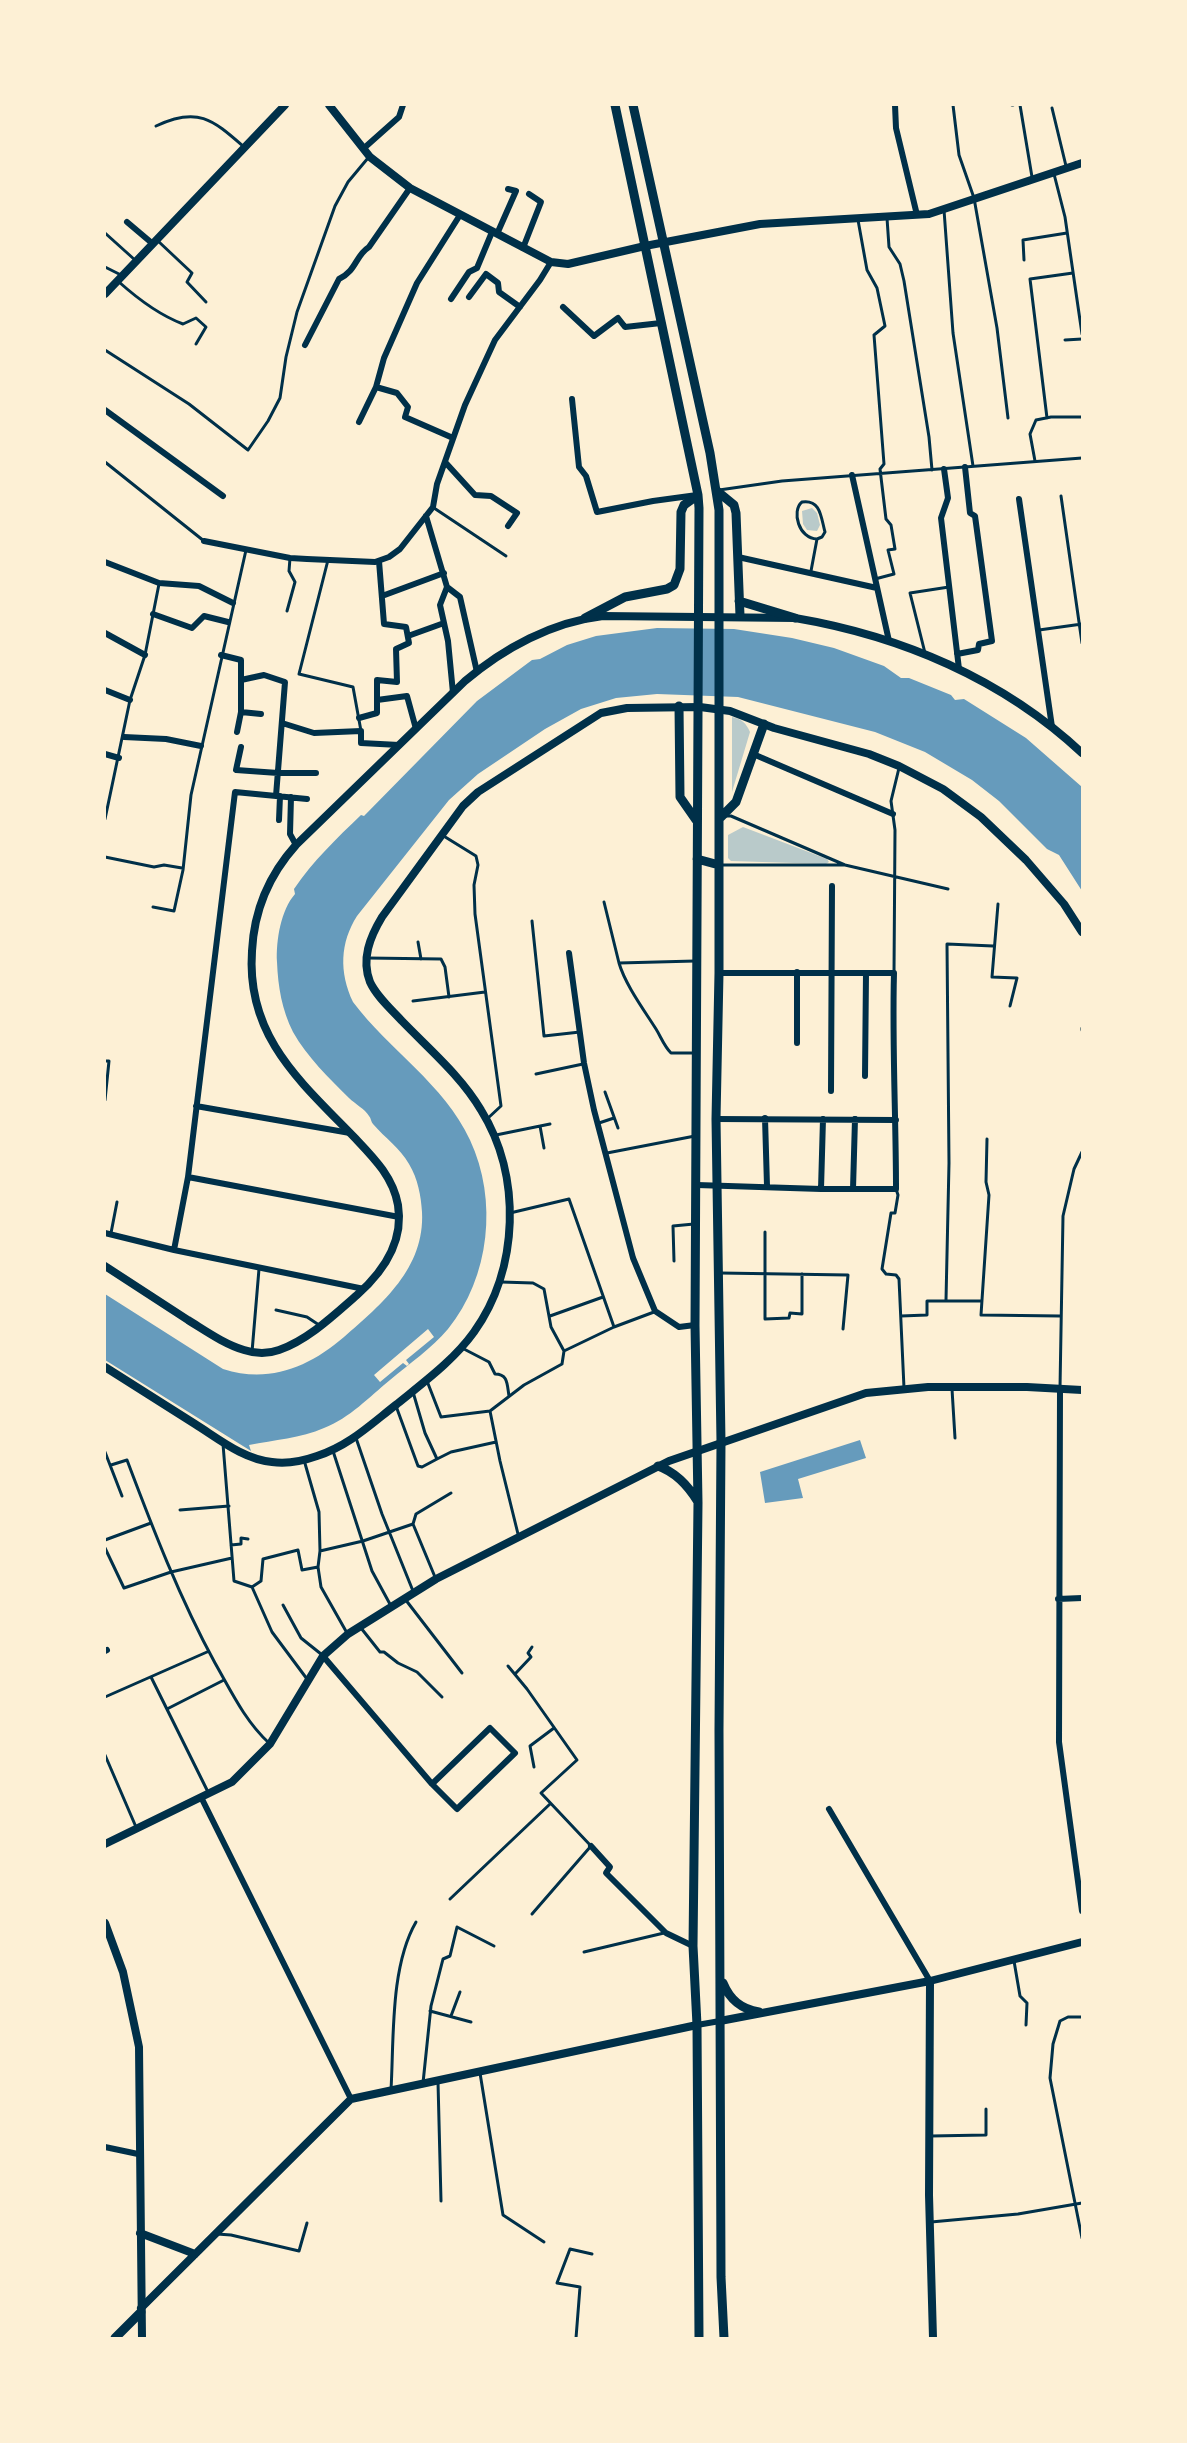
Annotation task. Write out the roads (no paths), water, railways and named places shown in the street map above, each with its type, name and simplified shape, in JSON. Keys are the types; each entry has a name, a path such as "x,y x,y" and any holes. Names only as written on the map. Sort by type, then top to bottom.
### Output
{"main road":[{"path":"615,105 699,508 695,1325 698,1503 695,1599 693,1946 697,2025 698,2337"},
{"path":"633,105 717,491 719,510 719,973 716,1119 721,1442 720,2020 721,2277 724,2338"},
{"path":"717,491 736,509 740,616"},
{"path":"585,618 625,597 668,589 674,585 680,569 681,513 684,505 698,495"},
{"path":"739,601 795,618"},
{"path":"679,706 679,792 682,802 696,820"},
{"path":"719,819 736,802 764,724"},
{"path":"697,859 719,865"},
{"path":"105,1844 232,1782 270,1744 322,1656 348,1634 413,1591 658,1467 698,1450 866,1393 904,1388 1027,1387 1082,1390"},
{"path":"658,1467 666,1469 686,1486 698,1503"},
{"path":"105,1923 123,1972 139,2047 138,2154 142,2338"},
{"path":"720,1975 728,1995 734,2001 748,2010 759,2012"},
{"path":"720,2020 930,1981 929,2136 933,2338"},
{"path":"115,2338 141,2310"}],"street":[{"path":"105,294 285,105"},
{"path":"329,105 370,157 410,188 551,262 568,264 663,242 760,224 929,214 1082,163"},
{"path":"363,149 399,117 403,105"},
{"path":"895,105 896,128 917,214"},
{"path":"304,345 339,279 350,273 363,251 369,248 410,188"},
{"path":"451,299 469,272 477,268 516,191 508,189"},
{"path":"523,248 541,202 529,194"},
{"path":"359,422 376,387 384,358 417,283 460,215"},
{"path":"127,222 155,242"},
{"path":"204,541 290,558 379,561 400,549 433,507 453,438 495,339 551,262"},
{"path":"469,297 486,274 498,283 499,292 520,307"},
{"path":"563,307 594,336 618,318 626,327 661,323"},
{"path":"376,387 397,393 408,407 405,417 453,438"},
{"path":"572,399 579,467 586,476 597,512 698,495"},
{"path":"105,410 223,496"},
{"path":"445,462 475,495 491,496 517,513 508,526"},
{"path":"957,654 978,650 979,644 992,641 975,516 970,513 964,467"},
{"path":"944,469 948,498 941,518 959,669"},
{"path":"852,475 889,641"},
{"path":"1019,499 1052,727"},
{"path":"426,515 447,587 440,605 453,693"},
{"path":"738,557 877,588"},
{"path":"359,718 377,713 377,680 398,682 396,649 409,643 406,627 384,624 379,561"},
{"path":"105,562 159,583 199,586 233,603"},
{"path":"382,596 444,573"},
{"path":"447,587 460,597 477,672"},
{"path":"153,614 192,628 204,616 228,622"},
{"path":"105,1266 218,1339 252,1352 269,1353 300,1340 320,1326 364,1289 379,1272 392,1251 399,1217 394,1192 386,1173 284,1061 268,1035 255,998 252,954 257,916 273,876 296,845 453,693 504,653 532,638 585,618 620,615 795,618 889,641 959,669 1002,693 1052,727 1082,753"},
{"path":"408,636 444,623"},
{"path":"105,633 146,655"},
{"path":"221,655 241,660 241,712 237,732"},
{"path":"241,680 264,675 285,682 278,773 279,820"},
{"path":"105,690 130,700"},
{"path":"377,700 407,696 416,729"},
{"path":"105,1367 223,1443 261,1460 282,1463 303,1460 333,1451 356,1438 427,1380 461,1348 484,1316 499,1282 507,1251 510,1213 506,1175 487,1119 459,1079 375,991 368,974 366,958 370,940 382,917 440,834 463,806 478,792 593,717 610,710 627,708 679,706 729,711 764,724 854,749 899,766 949,793 993,828 1054,892 1082,932"},
{"path":"241,712 261,714"},
{"path":"282,723 314,733 361,731 361,743 399,745"},
{"path":"124,737 166,739 201,746"},
{"path":"241,747 237,771 316,773"},
{"path":"105,754 119,758"},
{"path":"753,754 893,814"},
{"path":"174,1250 188,1177 235,792 307,799"},
{"path":"291,797 290,834 296,845"},
{"path":"831,1091 832,886"},
{"path":"569,953 584,1063 597,1123 633,1258 655,1311 679,1327 695,1325"},
{"path":"797,972 797,1043"},
{"path":"696,1185 896,1189 896,1120 893,1087 894,974 719,973"},
{"path":"865,1076 866,973"},
{"path":"196,1106 350,1133"},
{"path":"765,1118 767,1186"},
{"path":"716,1119 896,1120"},
{"path":"821,1189 823,1119"},
{"path":"853,1189 855,1119"},
{"path":"188,1177 399,1217"},
{"path":"108,1233 174,1250 364,1289"},
{"path":"1059,1390 1059,1742 1082,1911"},
{"path":"1058,1599 1082,1598"},
{"path":"322,1656 432,1784 457,1809 515,1753 490,1728 432,1784"},
{"path":"205,1795 351,2099"},
{"path":"829,1809 930,1981 1082,1942"},
{"path":"591,1846 610,1867 606,1873 666,1933 693,1946"},
{"path":"141,2310 351,2099 720,2020"},
{"path":"105,2147 138,2154"},
{"path":"140,2233 195,2254"}],"lane":[{"path":"953,105 959,155 974,198 997,328 1008,418"},
{"path":"1020,105 1032,179"},
{"path":"1052,108 1066,168"},
{"path":"156,126 167,121 197,117 214,122 244,147"},
{"path":"105,350 189,404 248,450 268,422 280,398 286,357 297,312 335,206 348,182 370,157"},
{"path":"1054,172 1067,233 1082,337 1065,340"},
{"path":"944,209 953,333 973,466"},
{"path":"887,216 889,247 900,264 904,281 929,437 932,470"},
{"path":"857,218 867,270 877,288 885,326 874,335 884,464 880,469 886,519 891,525 896,549 888,550 894,574 875,579"},
{"path":"105,233 136,261"},
{"path":"1024,260 1023,240 1067,233"},
{"path":"155,242 192,273 187,282 206,302"},
{"path":"105,267 146,303 175,321 183,324 191,318 196,318 206,327 196,344"},
{"path":"1047,418 1030,279 1073,273"},
{"path":"1035,461 1030,434 1036,420 1082,417"},
{"path":"717,491 746,485 852,475 1082,458"},
{"path":"105,462 204,541"},
{"path":"1061,496 1082,643"},
{"path":"802,502 813,502 819,508 825,532 817,539 808,538 802,533 797,511 802,502"},
{"path":"433,507 506,556"},
{"path":"811,573 817,539"},
{"path":"153,908 174,911 183,870 190,795 246,549"},
{"path":"287,611 295,582 289,571 290,558"},
{"path":"328,558 299,674 353,687 361,731"},
{"path":"105,819 130,700 146,655 159,583"},
{"path":"925,654 910,593 949,587"},
{"path":"1038,630 1081,624"},
{"path":"894,974 895,830 891,794 899,766"},
{"path":"719,819 732,816 845,865 948,889"},
{"path":"440,834 476,856 475,914 501,1106 487,1119"},
{"path":"105,857 154,867 164,865 182,868"},
{"path":"719,865 845,865"},
{"path":"604,902 618,963 665,1047 671,1053 696,1053"},
{"path":"998,904 992,977 1017,978 1010,1006"},
{"path":"532,921 544,1036 580,1032"},
{"path":"418,942 421,959"},
{"path":"946,1300 949,1163 947,944 993,946"},
{"path":"366,958 441,959 445,967 449,997"},
{"path":"618,963 696,961"},
{"path":"413,1001 485,992"},
{"path":"105,1060 110,1061 105,1100"},
{"path":"536,1074 584,1063"},
{"path":"605,1092 618,1128"},
{"path":"597,1123 614,1118"},
{"path":"494,1135 550,1125"},
{"path":"540,1126 544,1148"},
{"path":"605,1153 696,1136"},
{"path":"987,1138 986,1182 989,1195 981,1315 1060,1316"},
{"path":"1059,1390 1064,1208 1074,1169 1082,1152"},
{"path":"896,1189 898,1195 896,1213 891,1213 882,1269 886,1274 896,1275 899,1279 904,1388"},
{"path":"510,1213 569,1199 614,1327"},
{"path":"108,1233 117,1202"},
{"path":"674,1261 673,1226 696,1223"},
{"path":"765,1232 765,1319 789,1318 790,1313 802,1314 802,1274"},
{"path":"252,1352 259,1267"},
{"path":"718,1273 848,1275 843,1329"},
{"path":"427,1380 441,1417 490,1411 509,1396 562,1364 564,1351 551,1327 546,1294 541,1286 529,1283 499,1282"},
{"path":"550,1316 603,1298"},
{"path":"900,1316 927,1315 927,1301 982,1301"},
{"path":"276,1310 307,1317 320,1326"},
{"path":"564,1351 614,1327 655,1311"},
{"path":"461,1348 489,1362 495,1374 502,1374 506,1378 509,1396"},
{"path":"952,1388 955,1438"},
{"path":"413,1392 425,1433 437,1459"},
{"path":"395,1405 418,1467 451,1452 496,1442"},
{"path":"490,1411 519,1536"},
{"path":"356,1438 389,1532 413,1591"},
{"path":"223,1443 234,1581 252,1587 272,1632 307,1679"},
{"path":"333,1451 372,1571 392,1605"},
{"path":"105,1452 122,1496"},
{"path":"111,1465 128,1460 171,1572 207,1652 253,1728 270,1744"},
{"path":"303,1460 319,1512 318,1567 321,1587 348,1634"},
{"path":"436,1579 414,1524 416,1514 451,1493"},
{"path":"180,1510 229,1506"},
{"path":"105,1540 151,1522"},
{"path":"320,1551 363,1541 414,1524"},
{"path":"231,1545 241,1544 242,1538 248,1539"},
{"path":"105,1548 124,1588 171,1572 232,1558"},
{"path":"252,1587 261,1581 263,1558 298,1550 302,1570 318,1567"},
{"path":"403,1598 462,1673"},
{"path":"283,1605 301,1638 322,1656"},
{"path":"360,1626 380,1652 390,1655 398,1663 417,1672 442,1697"},
{"path":"514,1674 531,1657 528,1653 532,1647"},
{"path":"105,1697 207,1652"},
{"path":"508,1666 577,1760 541,1793 591,1846 532,1914"},
{"path":"151,1677 205,1795"},
{"path":"167,1709 224,1680"},
{"path":"534,1767 530,1746 554,1728"},
{"path":"105,1755 136,1828"},
{"path":"450,1899 550,1804"},
{"path":"390,2091 398,1972 408,1935 416,1922"},
{"path":"423,2084 430,2011 443,1959 450,1956 457,1927 494,1946"},
{"path":"584,1952 666,1933"},
{"path":"1014,1959 1020,1996 1027,2002 1026,2025"},
{"path":"451,2016 460,1992"},
{"path":"430,2011 471,2022"},
{"path":"1082,2017 1068,2017 1060,2022 1053,2044 1050,2078 1082,2238"},
{"path":"480,2071 503,2215 544,2242"},
{"path":"438,2080 441,2201"},
{"path":"929,2136 986,2135 986,2109"},
{"path":"931,2222 990,2217 1082,2203"},
{"path":"216,2234 231,2235 299,2251 307,2223"},
{"path":"576,2338 580,2287 557,2283 570,2249 592,2254"}],"water":[{"path":"657,628 734,629 792,638 834,648 884,666 901,678 909,678 951,695 955,700 964,699 1026,738 1082,787 1082,891 1059,855 1047,849 999,801 972,780 925,752 875,732 738,697 657,694 616,698 581,709 545,729 478,774 449,800 357,916 347,937 343,958 345,980 353,1002 431,1084 459,1120 470,1140 479,1163 486,1212 481,1262 473,1286 462,1308 442,1336 351,1413 315,1431 249,1445 251,1451 105,1360 105,1294 223,1369 256,1375 288,1370 331,1348 386,1298 409,1267 421,1232 421,1200 415,1176 405,1158 373,1124 367,1113 349,1098 312,1059 293,1032 283,1007 278,980 277,944 280,926 286,908 295,894 294,889 334,841 361,815 364,816 477,701 532,660 540,659 567,645 596,636"},
{"path":"860,1440 866,1458 798,1479 803,1498 765,1503 760,1472"}]}
